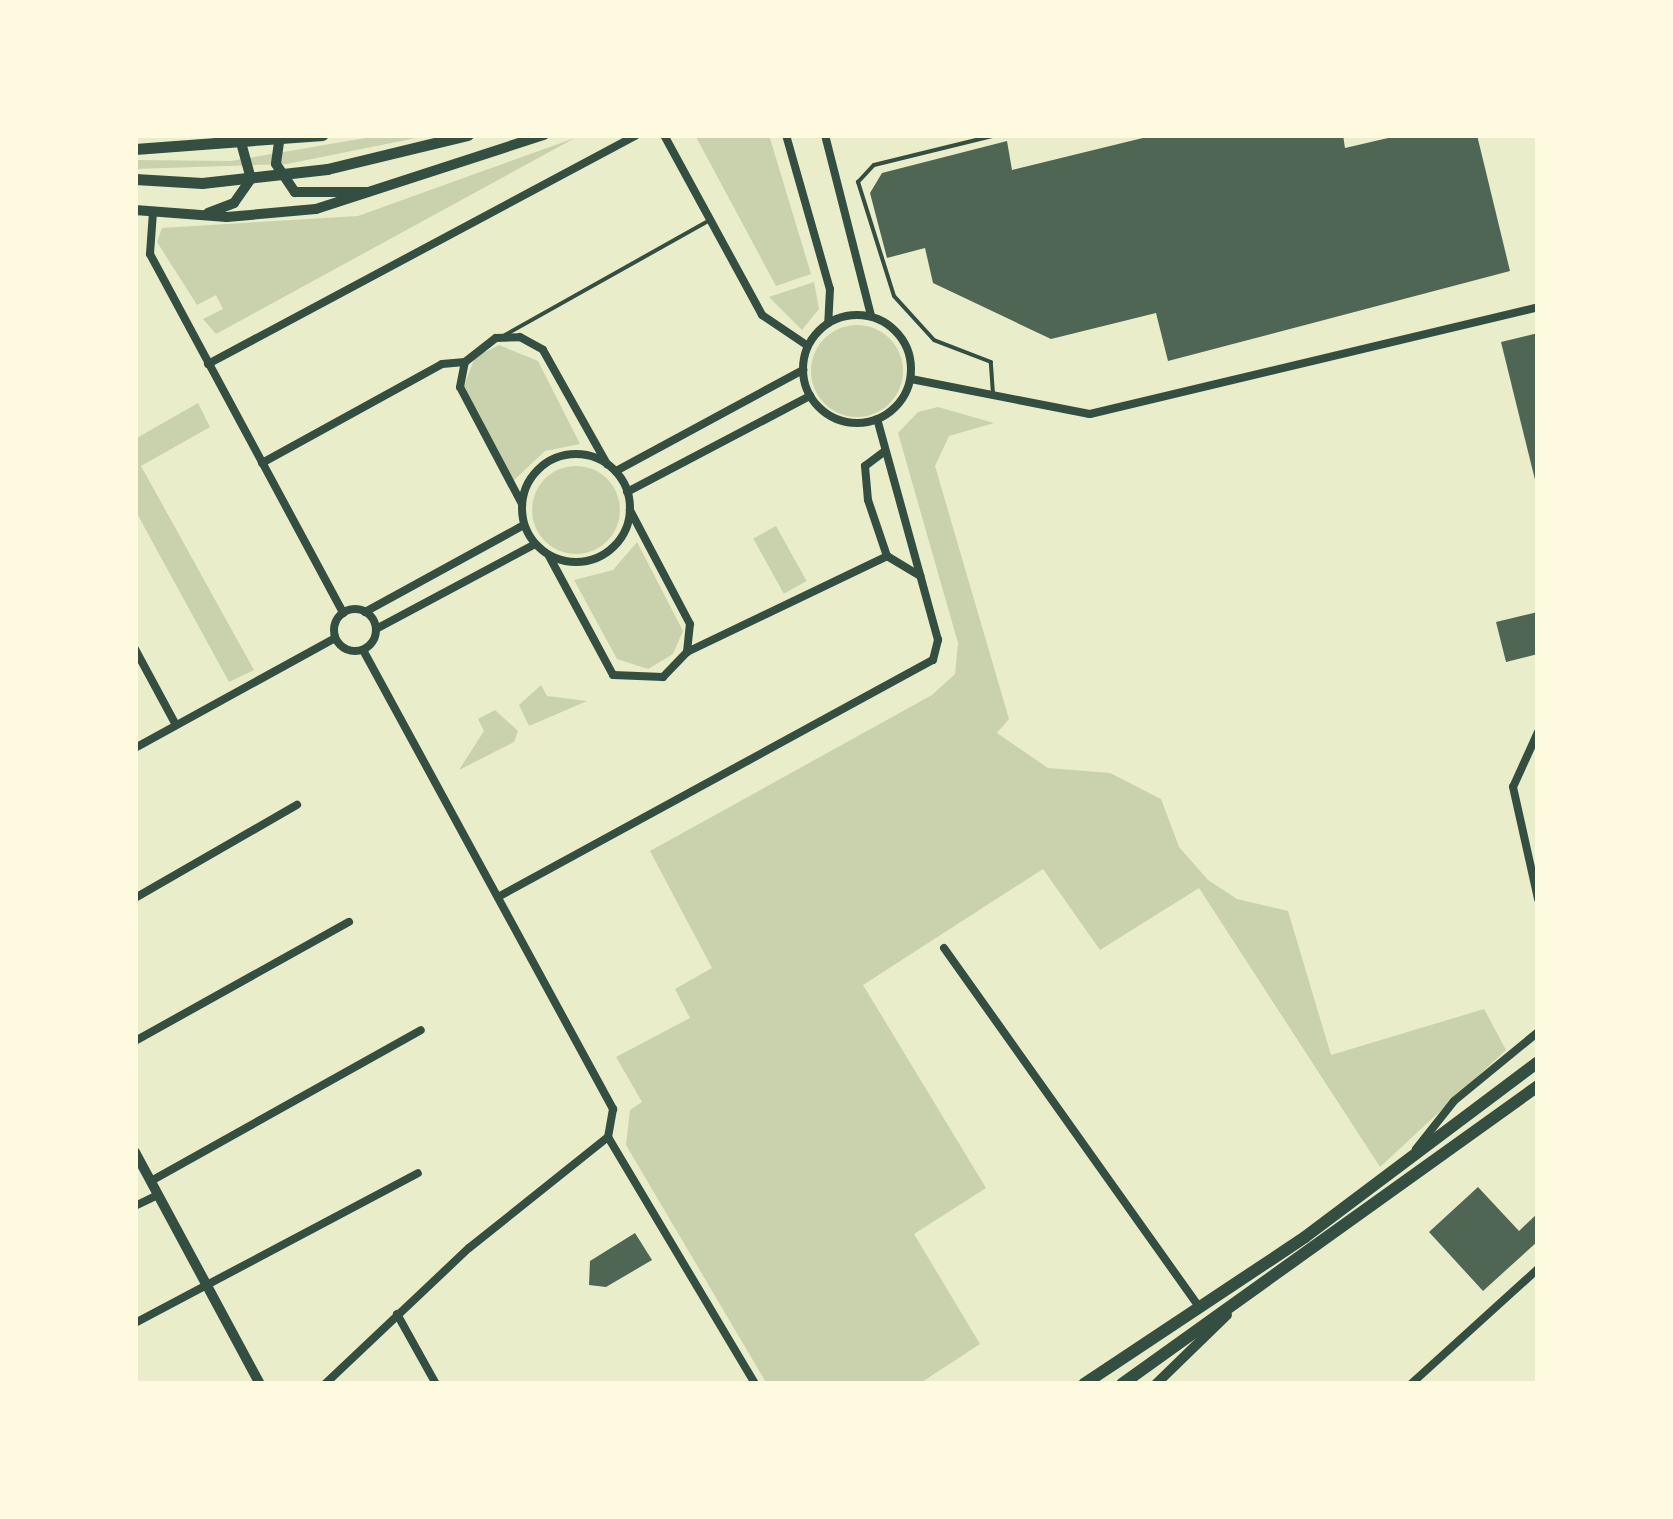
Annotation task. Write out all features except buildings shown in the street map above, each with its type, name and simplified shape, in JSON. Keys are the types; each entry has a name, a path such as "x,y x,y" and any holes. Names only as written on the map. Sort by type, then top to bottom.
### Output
{"main road":[{"path":"135,148 322,135"},
{"path":"135,179 218,182 327,169 468,135"},
{"path":"1084,1384 1200,1308 1410,1159 1538,1062"},
{"path":"1122,1384 1227,1315 1538,1086"}],"street":[{"path":"198,216 234,203 253,172 239,135"},
{"path":"280,135 276,164 295,192 394,189"},
{"path":"135,210 198,216 300,212 394,189 544,135"},
{"path":"208,364 636,135"},
{"path":"664,135 766,321 808,346"},
{"path":"786,135 830,289 828,323 808,346 804,370 810,396 846,422 877,419 911,380 908,347 871,316 824,135"},
{"path":"135,748 335,638 343,613 148,248 153,212"},
{"path":"911,380 1068,415 1112,411 1538,308"},
{"path":"828,323 871,316"},
{"path":"262,462 442,364 465,362 504,335 543,350 627,492 630,510 688,616 687,652"},
{"path":"465,362 465,405 522,504 524,526 535,544 549,556 613,675 654,680 687,652 887,556"},
{"path":"616,472 804,370"},
{"path":"627,492 810,396"},
{"path":"498,897 925,668 938,642 877,419"},
{"path":"885,451 868,459 864,474 887,556 920,576"},
{"path":"522,504 534,474 560,456 608,464"},
{"path":"549,556 602,556 630,510"},
{"path":"343,613 365,612 524,526"},
{"path":"363,650 376,628 535,544"},
{"path":"365,612 376,628"},
{"path":"325,1384 397,1314 608,1138 613,1109 363,650 335,638"},
{"path":"135,649 176,725"},
{"path":"1538,732 1513,787 1538,899"},
{"path":"135,898 297,806"},
{"path":"135,1041 349,922"},
{"path":"944,948 1200,1308"},
{"path":"152,1182 421,1030"},
{"path":"1410,1159 1448,1106 1538,1032"},
{"path":"608,1138 755,1384"},
{"path":"135,1152 260,1384"},
{"path":"135,1323 418,1172"},
{"path":"135,1206 158,1195"},
{"path":"1411,1384 1538,1269"},
{"path":"397,1314 436,1384"},
{"path":"1156,1384 1227,1315"}],"lane":[{"path":"992,398 991,362 934,340 894,296 858,182 874,166 996,135"},
{"path":"504,335 710,220"}],"green space":[{"path":"383,135 431,135 287,164 135,169 135,160 231,161"},
{"path":"695,135 769,135 811,274 776,286"},
{"path":"575,138 216,334 203,319 223,309 216,295 197,305 157,242 162,228 358,216"},
{"path":"814,282 819,309 802,330 769,297"},
{"path":"857,325 874,329 889,339 899,354 903,371 899,388 889,403 874,413 857,417 840,413 825,403 815,388 811,371 815,354 825,339 840,329"},
{"path":"499,345 538,361 580,444 545,451 513,481 464,386 475,357"},
{"path":"198,403 210,427 141,466 254,670 229,682 135,510 135,439"},
{"path":"938,407 994,423 949,436 935,466 1009,719 997,733 1048,768 1110,773 1161,799 1179,847 1208,880 1237,899 1288,911 1331,1055 1484,1009 1506,1050 1380,1167 1199,888 1100,950 1043,869 863,985 986,1188 914,1234 980,1344 919,1384 767,1384 626,1145 630,1110 642,1102 616,1057 690,1018 675,989 712,968 650,851 932,695 955,674 958,643 898,433 918,412"},
{"path":"576,466 593,469 607,479 617,493 617,527 607,541 593,551 576,554 559,551 545,541 535,527 532,510 535,493 545,479 559,469"},
{"path":"776,526 807,581 784,594 753,539"},
{"path":"637,542 683,631 673,654 648,669 617,659 574,580 613,570"},
{"path":"541,685 547,696 587,701 529,726 519,705"},
{"path":"495,710 518,731 514,742 459,770 484,731 478,719"}]}
